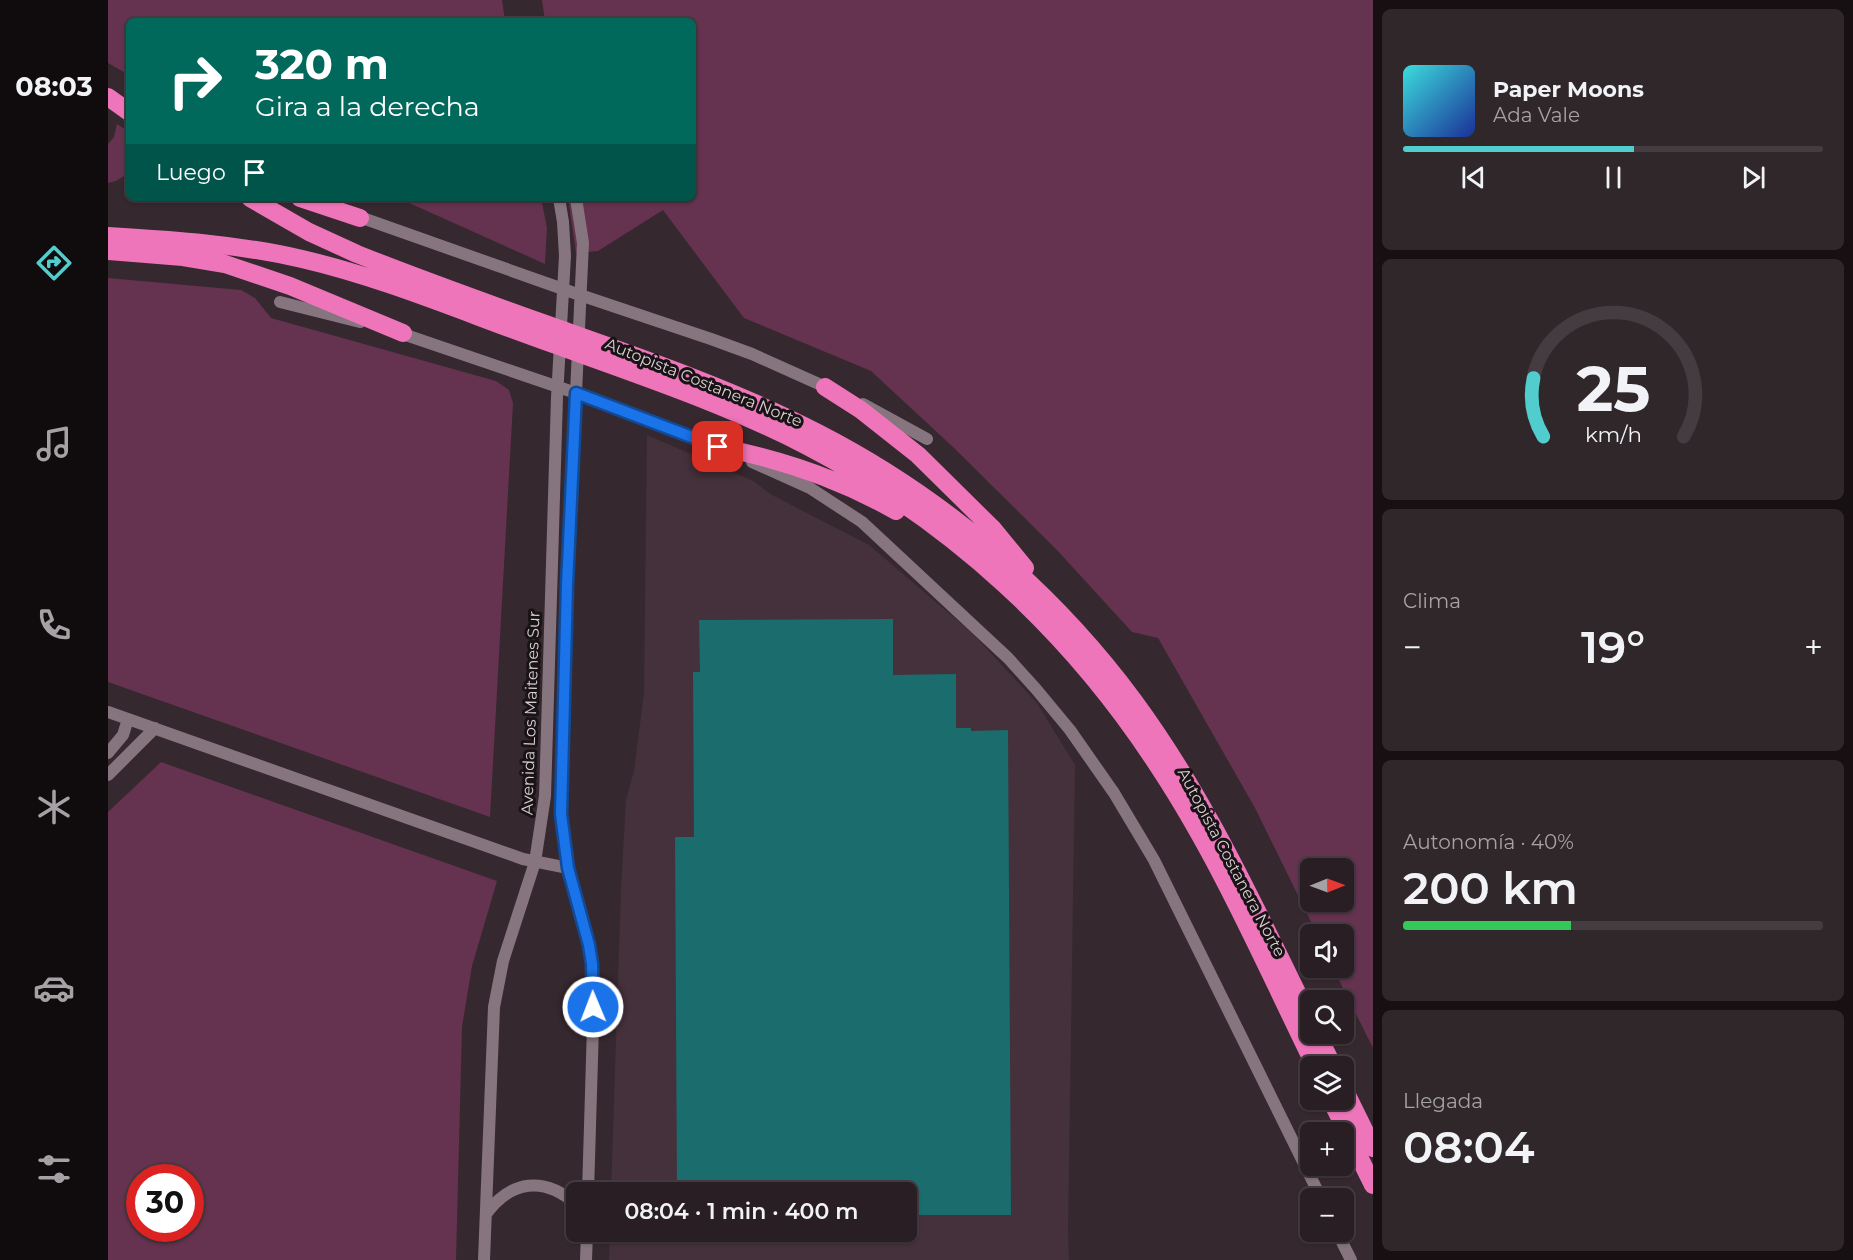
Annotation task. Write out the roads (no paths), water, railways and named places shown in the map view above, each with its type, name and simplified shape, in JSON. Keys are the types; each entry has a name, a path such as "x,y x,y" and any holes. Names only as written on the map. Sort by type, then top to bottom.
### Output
{"highway":[{"path":"108,85 126,96"},
{"path":"108,97 126,110"},
{"name":"Autopista Costanera Norte","path":"255,201 309,232 528,327"},
{"path":"309,201 360,218"},
{"name":"Autopista Costanera Norte","path":"108,236 220,245 305,260 528,327 742,398 812,430 861,457 913,490 972,533 1017,572 1056,610 1124,688 1197,797 1242,880 1300,999"},
{"path":"108,251 225,264 290,286 403,333"},
{"name":"Autopista Costanera Norte","path":"608,355 701,399 766,426 863,477 925,519 998,577 1036,613 1085,668 1130,724 1161,770 1217,868 1310,1056"},
{"path":"825,387 883,426 926,463 993,528 1056,610"},
{"path":"718,447 787,463 842,483 904,515 998,577"},
{"path":"1354,1109 1373,1148"},
{"path":"1336,1110 1373,1185"}],"street":[{"path":"327,201 360,218 752,354 883,414 927,439"},
{"name":"Avenida Los Maitenes Sur","path":"484,1260 494,1007 503,961 535,862 545,796 558,387 564,289 565,238 559,201"},
{"path":"576,201 583,243 567,585 561,814 568,868 582,915 592,964 593,1026 588,1182"},
{"path":"280,302 403,333 576,393 718,447 810,488 862,522 1008,658 1070,730 1114,793 1159,868 1316,1188"},
{"path":"551,584 567,585"},
{"path":"108,712 535,862 568,868"},
{"path":"108,753 123,735 128,719"},
{"path":"108,776 155,728"},
{"path":"486,1214 506,1194 514,1189 531,1185 541,1185 557,1190 566,1197"},
{"path":"586,1260 587,1242"},
{"path":"1342,1242 1351,1260"}]}
